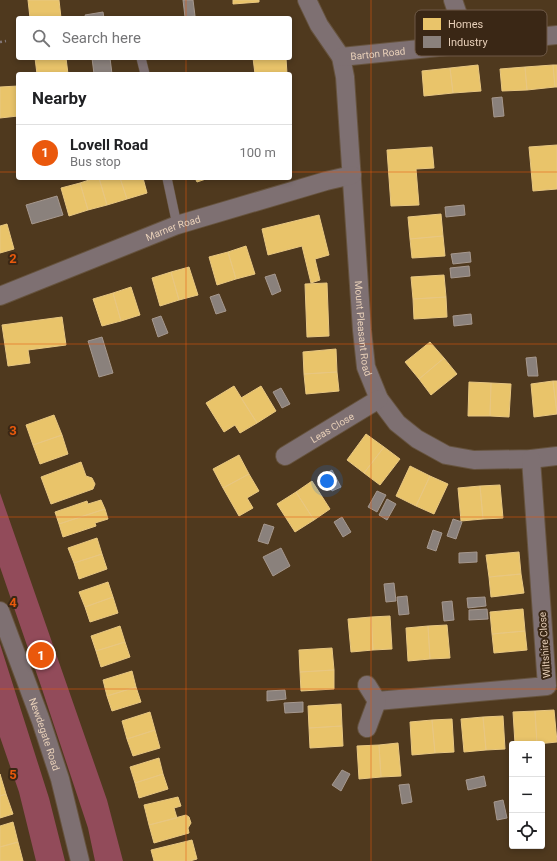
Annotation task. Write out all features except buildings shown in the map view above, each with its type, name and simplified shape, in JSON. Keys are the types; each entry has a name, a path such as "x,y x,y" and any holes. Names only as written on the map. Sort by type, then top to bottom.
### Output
{"street":[{"path":"307,0 318,25 341,57"},
{"path":"453,0 456,10"},
{"name":"Barton Road","path":"547,36 557,35"},
{"name":"Barton Road","path":"341,57 415,49"},
{"name":"Mount Pleasant Road","path":"341,57 345,77 362,330 366,367 379,399 396,423 417,440 446,455 474,460 531,459 557,456"},
{"name":"Marner Road","path":"0,296 177,226 326,181 352,175"},
{"name":"Leas Close","path":"285,456 379,399"},
{"name":"Wiltshire Close","path":"377,700 547,686 531,459"},
{"name":"Newdegate Road","path":"0,611 42,722 58,772 80,861"},
{"path":"367,685 377,700 367,728"}],"lane":[{"path":"142,60 144,72"},
{"path":"167,180 177,226"}],"path":[{"path":"0,42 6,41"}],"shaded area":[{"path":"0,493 107,800 123,861 95,861 88,828 0,567"},
{"path":"0,644 49,798 65,861 36,861 19,792 0,737"}],"place":[{"name":"Lovell Road","path":"41,655"}]}
